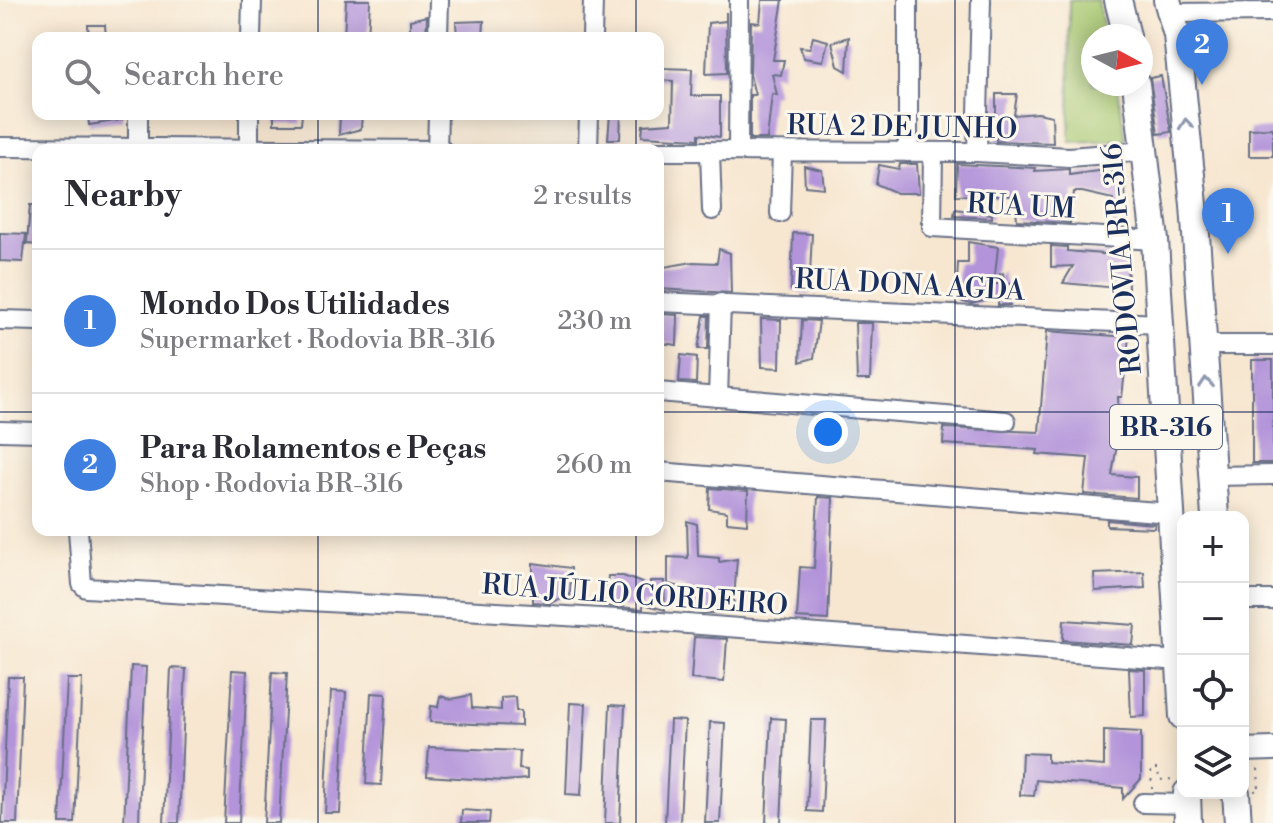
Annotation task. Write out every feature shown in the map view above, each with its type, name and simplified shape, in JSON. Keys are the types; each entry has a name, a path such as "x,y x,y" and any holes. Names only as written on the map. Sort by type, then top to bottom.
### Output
{"highway":[{"path":"1118,0 1124,24"},
{"name":"BR-316","path":"1169,6 1177,35 1194,205 1215,511"},
{"name":"RODOVIA BR-316","path":"1138,96 1155,240 1180,655"},
{"path":"1238,823 1242,799"}],"main road":[{"path":"1250,758 1273,749"}],"street":[{"path":"251,32 252,0"},
{"path":"438,32 439,0"},
{"path":"592,32 593,0"},
{"path":"738,151 739,0"},
{"path":"908,0 908,152"},
{"path":"977,152 981,0"},
{"path":"1169,6 1273,12"},
{"path":"138,120 138,144"},
{"path":"249,120 249,144"},
{"path":"438,120 440,144"},
{"path":"588,144 589,120"},
{"path":"0,147 32,148"},
{"name":"RUA 2 DE JUNHO","path":"664,151 977,152 1069,157 1146,151"},
{"path":"710,152 712,210"},
{"path":"780,213 782,152"},
{"name":"RUA UM","path":"933,152 932,227 1155,240"},
{"name":"RUA DONA AGDA","path":"664,302 1160,324"},
{"path":"718,397 721,303"},
{"path":"0,320 32,321"},
{"path":"1203,345 1273,345"},
{"path":"664,392 1006,421"},
{"path":"0,431 32,432"},
{"path":"664,472 1170,513"},
{"path":"1212,476 1273,475"},
{"name":"RUA JÚLIO CORDEIRO","path":"78,536 82,584 86,588 634,620 1177,661"},
{"path":"1249,600 1273,600"},
{"path":"1148,796 1186,800"}],"path":[{"path":"1249,788 1259,790 1250,758"},
{"path":"1148,796 1151,769 1158,769 1159,780 1186,800"}],"green space":[{"path":"1069,0 1098,0 1103,24 1081,24 1081,96 1119,96 1126,140 1070,142"}],"building":[{"path":"346,0 370,0 368,32 344,32"},
{"path":"762,0 783,0 773,60 784,60 781,75 772,74 777,95 772,94 767,139 750,139 750,95 755,95 750,75 751,22 760,23"},
{"path":"726,12 727,73 706,74 708,23 726,21"},
{"path":"427,16 426,32 410,32 410,20"},
{"path":"484,21 483,32 457,32 456,22"},
{"path":"88,25 105,25 106,32 89,32"},
{"path":"813,37 828,41 823,61 804,58 800,47 810,48"},
{"path":"849,37 847,71 838,66 832,42"},
{"path":"664,68 692,69 691,96 720,96 720,137 699,134 699,139 642,136 643,125 672,123 673,81 664,80"},
{"path":"1161,76 1171,132 1158,134 1153,77"},
{"path":"996,94 1017,94 1014,115 1038,113 1052,116 1053,143 996,141"},
{"path":"89,120 122,120 89,125"},
{"path":"274,120 301,120 301,124 274,124"},
{"path":"340,120 362,120 361,129 339,135"},
{"path":"610,120 621,120 620,139 608,139"},
{"path":"1273,128 1273,156 1249,156 1249,129"},
{"path":"900,164 917,164 919,193 897,193 876,184 879,165 899,169"},
{"path":"957,164 1036,168 1035,171 1069,169 1069,175 1113,169 1112,176 1125,180 1126,226 1115,226 1113,199 1082,192 1074,192 1070,223 1017,220 1015,196 956,195"},
{"path":"804,166 822,170 824,188 805,186"},
{"path":"30,205 32,205 32,244 27,244"},
{"path":"955,209 992,214 992,218 954,216"},
{"path":"0,233 26,234 23,262 0,261"},
{"path":"793,233 812,234 809,294 791,290"},
{"path":"968,242 998,247 994,284 999,284 1000,274 1003,273 1005,284 1011,284 1010,305 998,305 998,298 971,304 956,300 958,263 968,263"},
{"path":"1051,246 1067,247 1067,251 1127,256 1128,289 1063,283 1073,266 1051,267"},
{"path":"719,249 730,253 731,293 664,289 664,267 693,262 717,263"},
{"path":"664,314 678,315 677,345 664,343"},
{"path":"704,316 709,316 708,349 698,349"},
{"path":"761,319 781,320 780,368 762,367"},
{"path":"802,320 819,321 814,358 800,362"},
{"path":"855,323 872,323 870,380 857,380"},
{"path":"1047,331 1129,337 1122,397 1118,397 1119,432 1112,475 1137,477 1137,498 1084,494 1088,458 1037,454 1038,450 943,444 944,428 1039,432"},
{"path":"681,355 697,357 696,383 679,382"},
{"path":"1252,360 1273,360 1273,463 1252,463"},
{"path":"710,488 748,491 747,524 727,522 727,512 709,509"},
{"path":"818,497 833,498 828,620 797,618 800,567 814,568"},
{"path":"1107,520 1155,524 1154,528 1107,526"},
{"path":"687,521 697,524 698,556 719,558 719,562 737,559 733,613 704,613 685,608 686,588 668,584 668,557 688,558"},
{"path":"533,563 571,568 570,601 561,598 550,603 533,602"},
{"path":"1144,572 1145,588 1095,591 1094,574"},
{"path":"608,576 623,576 650,586 650,581 664,581 665,610 643,604 643,609 605,606"},
{"path":"1064,620 1135,625 1133,645 1063,640"},
{"path":"694,637 727,639 724,682 691,679"},
{"path":"131,666 146,667 139,823 124,823"},
{"path":"171,668 186,669 179,823 164,823"},
{"path":"1129,669 1145,670 1145,716 1131,717"},
{"path":"232,670 247,671 245,716 239,823 224,823"},
{"path":"272,672 287,673 279,823 264,823"},
{"path":"8,677 23,677 17,823 2,823"},
{"path":"67,679 82,679 75,823 60,823"},
{"path":"331,691 346,692 340,813 325,813"},
{"path":"371,693 386,694 381,785 366,784"},
{"path":"471,695 472,708 501,710 501,698 515,697 516,711 521,711 521,726 430,722 431,706 438,707 440,696 452,699"},
{"path":"570,703 586,704 581,795 566,794"},
{"path":"610,705 625,706 620,823 605,823"},
{"path":"771,718 786,719 781,823 766,823"},
{"path":"670,720 685,721 680,823 665,823"},
{"path":"811,720 826,720 822,812 807,811"},
{"path":"710,722 725,723 720,823 705,823"},
{"path":"1104,730 1141,732 1141,779 1123,799 1123,788 1036,780 1034,796 1020,795 1022,753 1047,754 1047,762 1104,766"},
{"path":"429,747 520,751 519,769 527,770 527,779 504,781 427,776"},
{"path":"462,810 490,812 489,823 461,823"}],"place":[{"name":"Para Rolamentos e Peças","path":"1202,85"},
{"name":"Mondo Dos Utilidades","path":"1228,254"}]}
